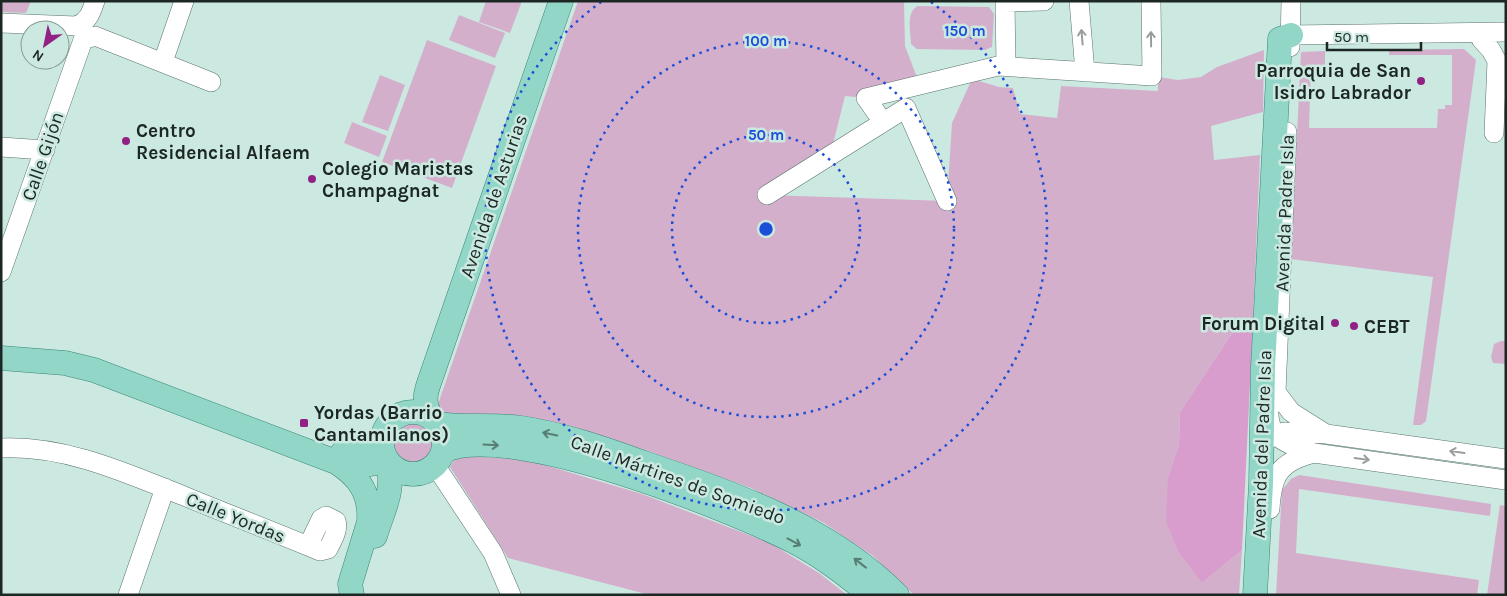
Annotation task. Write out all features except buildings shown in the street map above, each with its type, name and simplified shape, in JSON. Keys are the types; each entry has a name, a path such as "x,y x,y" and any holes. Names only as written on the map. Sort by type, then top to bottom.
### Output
{"main road":[{"name":"Avenida de Asturias","path":"407,412 416,405 426,391 561,1"},
{"name":"Avenida del Padre Isla","path":"1255,586 1266,484 1263,367 1280,38 1290,35"},
{"path":"1,345 66,351 122,365 341,451 356,453 367,450 385,455 395,469 412,475"},
{"path":"1,358 65,363 94,370 336,462 351,466 385,455"},
{"name":"Avenida de Asturias","path":"426,391 426,408 434,421"},
{"path":"353,595 390,491 392,479 385,455 383,431 397,415 407,412 423,413 434,421 444,442 439,458 420,474 401,480 390,491"},
{"name":"Calle Mártires de Somiedo","path":"434,421 521,428 590,444 722,491 809,529 849,554 896,595"},
{"name":"Calle Mártires de Somiedo","path":"439,458 453,446 473,444 518,447 581,460 726,511 794,541 835,566 871,595"},
{"path":"336,462 354,475 361,483 370,512 369,522 350,584 353,595"}],"street":[{"name":"Calle Gijón","path":"1,272 45,150 79,33 90,16 95,1"},
{"path":"163,62 184,1"},
{"path":"1006,66 1005,2 1044,1"},
{"path":"1079,1 1086,72"},
{"name":"Avenida del Padre Isla","path":"1290,35 1291,1"},
{"path":"883,122 866,98 998,66 1152,76 1153,2"},
{"path":"1,23 94,36 211,82"},
{"path":"1290,35 1473,36 1506,32"},
{"name":"Avenida Padre Isla","path":"1266,484 1267,441 1274,434 1279,395 1290,35"},
{"path":"1473,36 1506,55"},
{"path":"1473,36 1491,50 1497,61 1494,133"},
{"path":"1496,103 1506,84"},
{"path":"767,195 906,108 947,201"},
{"path":"1,147 45,150"},
{"path":"1263,367 1270,383 1268,423 1274,434 1294,446 1314,453 1506,480"},
{"path":"1279,395 1291,412 1326,434"},
{"path":"1274,434 1297,432 1326,434 1506,459"},
{"name":"Calle Yordas","path":"1,448 21,447 71,455 165,488 308,546"},
{"path":"1266,484 1287,464 1314,453"},
{"path":"439,458 494,553 511,595"},
{"name":"Calle Yordas","path":"128,595 165,488"}],"shaded area":[{"path":"1,1 31,1 26,13 1,12"},
{"path":"486,1 522,1 510,33 479,22"},
{"path":"578,1 904,1 905,46 920,85 866,98 845,96 830,156 768,195 947,201 952,123 972,79 999,87 1013,88 1020,114 1057,118 1061,86 1158,91 1158,77 1178,80 1201,77 1217,67 1264,50 1263,112 1211,126 1214,160 1260,155 1253,321 1240,321 1180,412 1179,445 1168,477 1202,583 1242,550 1239,595 914,595 873,556 824,523 751,488 648,451 562,424 497,414 449,416 438,406 439,401"},
{"path":"918,6 989,7 994,14 992,47 985,50 917,49 911,44 910,18 911,13"},
{"path":"459,15 505,33 495,58 449,40"},
{"path":"427,40 496,66 452,188 382,162"},
{"path":"1464,49 1476,60 1426,421 1421,425 1413,425 1433,277 1291,259 1301,52 1325,51 1325,65 1311,65 1309,128 1437,128 1438,109 1445,109 1445,105 1452,105 1452,55 1389,55 1389,50"},
{"path":"380,75 405,85 388,131 362,122"},
{"path":"352,122 387,136 379,157 344,143"},
{"path":"1240,321 1253,321 1242,550 1202,583 1178,551 1166,521 1168,477 1179,445 1180,412"},
{"path":"1506,341 1506,364 1493,363 1491,357 1494,344"},
{"path":"417,423 425,426 431,432 434,444 431,456 425,462 409,465 401,462 395,456 392,440 395,432 401,426"},
{"path":"466,456 528,460 642,494 770,543 819,573 847,595 650,595 508,558 450,467 454,460"},
{"path":"1299,475 1491,504 1490,516 1299,489 1296,553 1479,580 1477,595 1276,595 1282,490 1291,479"},
{"path":"1500,505 1506,506 1506,595 1487,595"}],"place":[{"name":"Parroquia de San Isidro Labrador","path":"1421,81"},
{"name":"Centro Residencial Alfaem","path":"126,141"},
{"name":"Colegio Maristas Champagnat","path":"312,179"},
{"name":"Forum Digital","path":"1335,323"},
{"name":"CEBT","path":"1354,326"},
{"name":"Yordas (Barrio Cantamilanos)","path":"304,423"}]}
